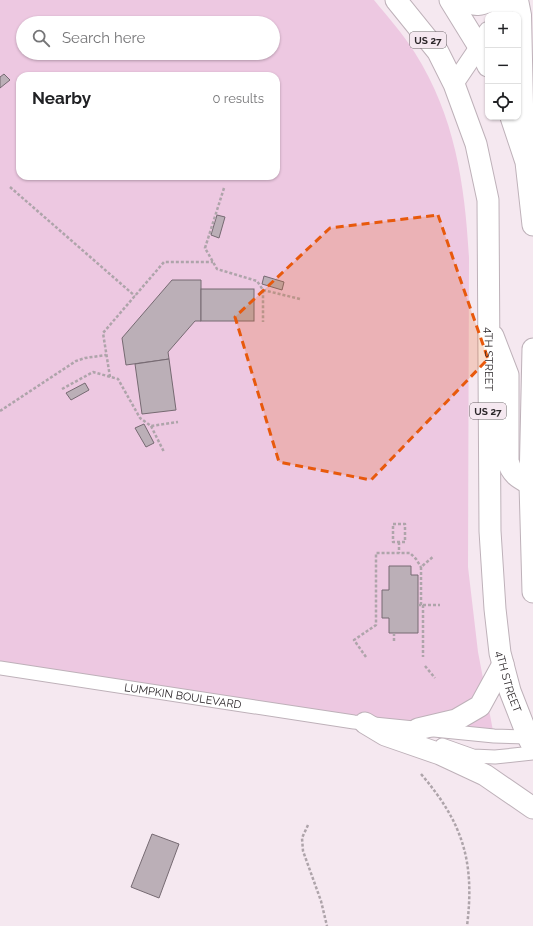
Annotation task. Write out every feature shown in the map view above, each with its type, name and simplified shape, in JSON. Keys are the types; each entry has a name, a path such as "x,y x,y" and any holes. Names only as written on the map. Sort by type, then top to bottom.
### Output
{"highway":[{"name":"4TH STREET","path":"396,0 438,52 454,84 476,144 488,200 490,531 495,609 500,653 510,691 532,743"},
{"path":"450,0 484,39"},
{"path":"463,0 471,5 482,4 493,0"},
{"path":"512,120 526,162 533,225"},
{"path":"488,322 508,375 508,461 515,476 530,484"},
{"path":"533,349 530,484 533,592"},
{"path":"418,729 456,720 480,706 503,664"},
{"path":"365,723 385,735 440,754 486,775 533,808"}],"main road":[{"path":"502,12 509,0"},
{"path":"519,0 522,15 526,162"},
{"path":"454,84 484,39"}],"street":[{"name":"LUMPKIN BOULEVARD","path":"0,668 365,723 494,736 532,743"},
{"name":"LUMPKIN BOULEVARD","path":"365,723 440,744 473,756 495,757 532,743"}],"path":[{"path":"10,187 135,296"},
{"path":"224,188 205,248 217,269 257,281 263,290 263,322"},
{"path":"110,377 104,333 164,262 213,262"},
{"path":"263,290 300,299"},
{"path":"0,411 76,361 106,355"},
{"path":"62,389 93,372 118,379 140,418 151,426 164,452"},
{"path":"151,426 178,422"},
{"path":"393,524 405,524 405,542 399,542 393,542 393,524"},
{"path":"399,542 399,553"},
{"path":"366,657 354,640 376,625 376,553 410,553 416,558 421,566 423,657"},
{"path":"421,566 434,556"},
{"path":"421,605 440,605"},
{"path":"394,633 394,641"},
{"path":"425,666 435,678"},
{"path":"421,774 441,799 452,818 460,834 466,853 470,882 467,926"},
{"path":"308,825 302,838 303,851 321,901 327,926"}],"highlighted area":[{"path":"438,215 488,359 371,480 279,462 235,317 330,228"}],"shaded area":[{"path":"0,0 374,0 406,39 429,77 440,101 449,126 461,178 469,258 468,567 478,652 494,736 0,668"}],"building":[{"path":"4,74 10,80 0,88 0,77"},
{"path":"217,215 225,217 219,238 211,235"},
{"path":"264,276 284,282 282,290 262,284"},
{"path":"172,280 201,280 201,321 195,321 168,352 169,359 126,365 122,338"},
{"path":"201,289 254,289 254,321 201,321"},
{"path":"169,359 176,410 142,414 135,364"},
{"path":"85,383 89,390 71,400 66,393"},
{"path":"144,424 154,443 146,447 135,428"},
{"path":"389,566 411,566 411,575 418,575 418,633 389,633 389,618 382,618 382,590 389,590"},
{"path":"152,834 179,844 159,898 131,887"}]}
